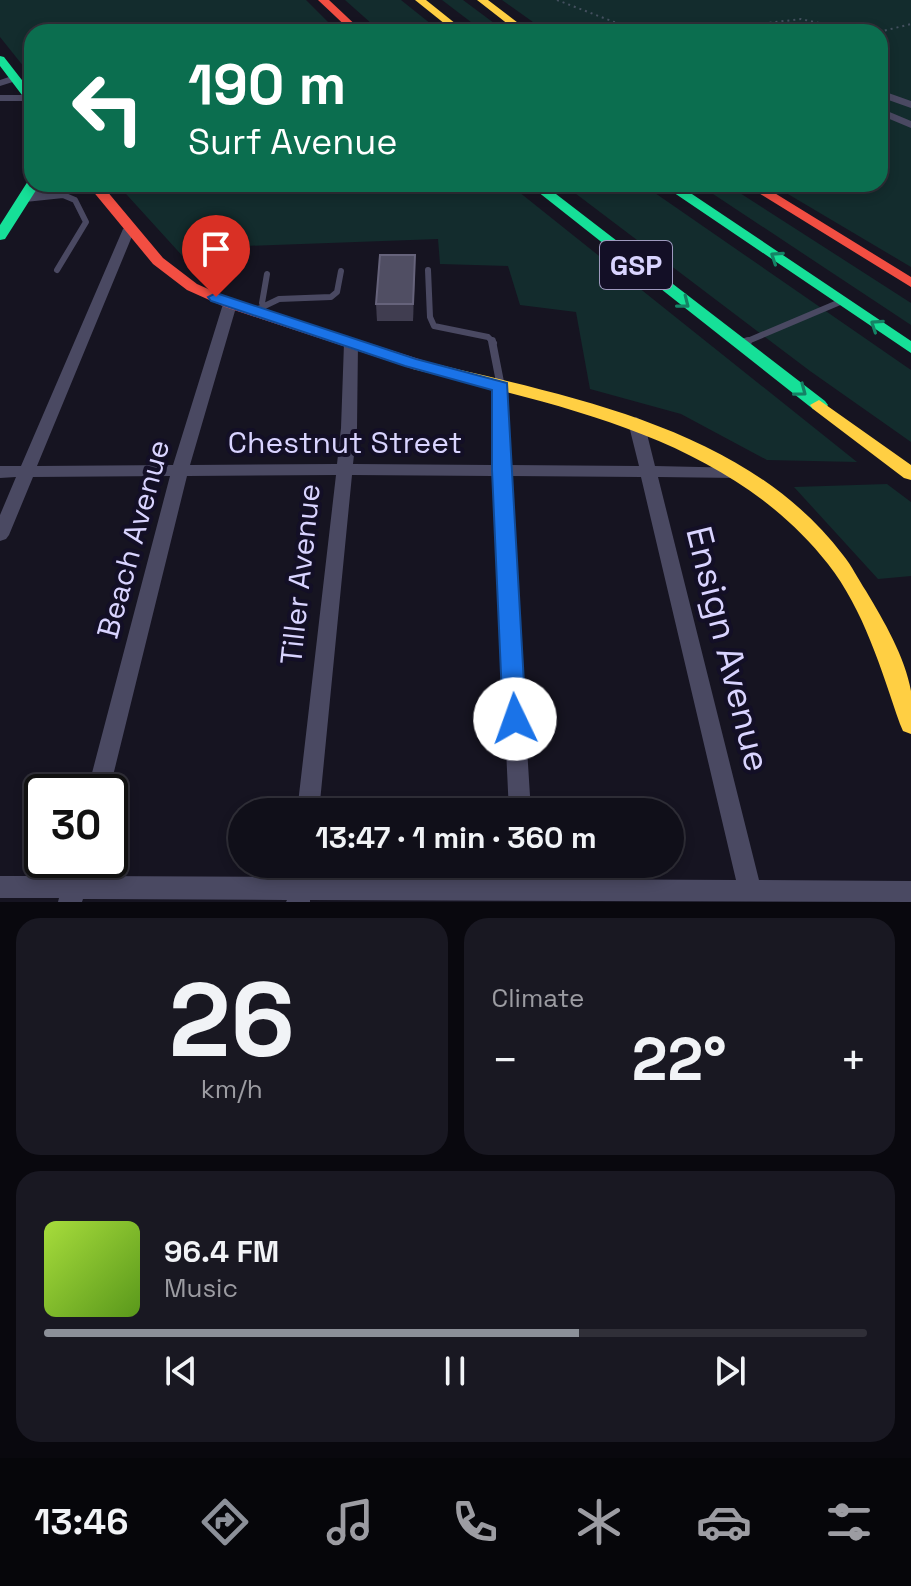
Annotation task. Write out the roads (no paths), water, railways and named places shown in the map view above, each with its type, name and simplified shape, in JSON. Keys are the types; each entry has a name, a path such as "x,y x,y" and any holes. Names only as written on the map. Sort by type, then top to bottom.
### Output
{"main road":[{"path":"323,0 349,24"},
{"path":"420,0 451,24"},
{"path":"482,0 514,24"},
{"path":"0,59 7,81 24,94"},
{"path":"0,236 27,192"},
{"path":"100,192 129,229 179,278 230,304 258,307 351,343 636,422 675,437 738,472 795,515 843,570 873,621 911,724"},
{"name":"GSP","path":"545,192 738,345 911,474"},
{"name":"GSP","path":"680,192 911,348"},
{"path":"764,192 911,283"}],"street":[{"path":"888,96 911,105"},
{"path":"0,98 24,99"},
{"path":"888,115 911,125"},
{"path":"0,535 129,229"},
{"name":"Beach Avenue","path":"103,774 180,470 230,304"},
{"name":"Tiller Avenue","path":"309,798 349,428 351,343"},
{"path":"501,387 501,470 519,798"},
{"name":"Ensign Avenue","path":"636,422 751,893"},
{"name":"Chestnut Street","path":"0,472 343,469 738,472"},
{"path":"0,887 72,895 524,896 911,892"}],"lane":[{"path":"27,192 63,195 75,200 86,222 57,270"},
{"path":"428,270 430,317 434,326 488,337 494,342 501,387"},
{"path":"267,274 258,307 331,297 337,292 341,271"},
{"path":"738,345 841,301"}]}
